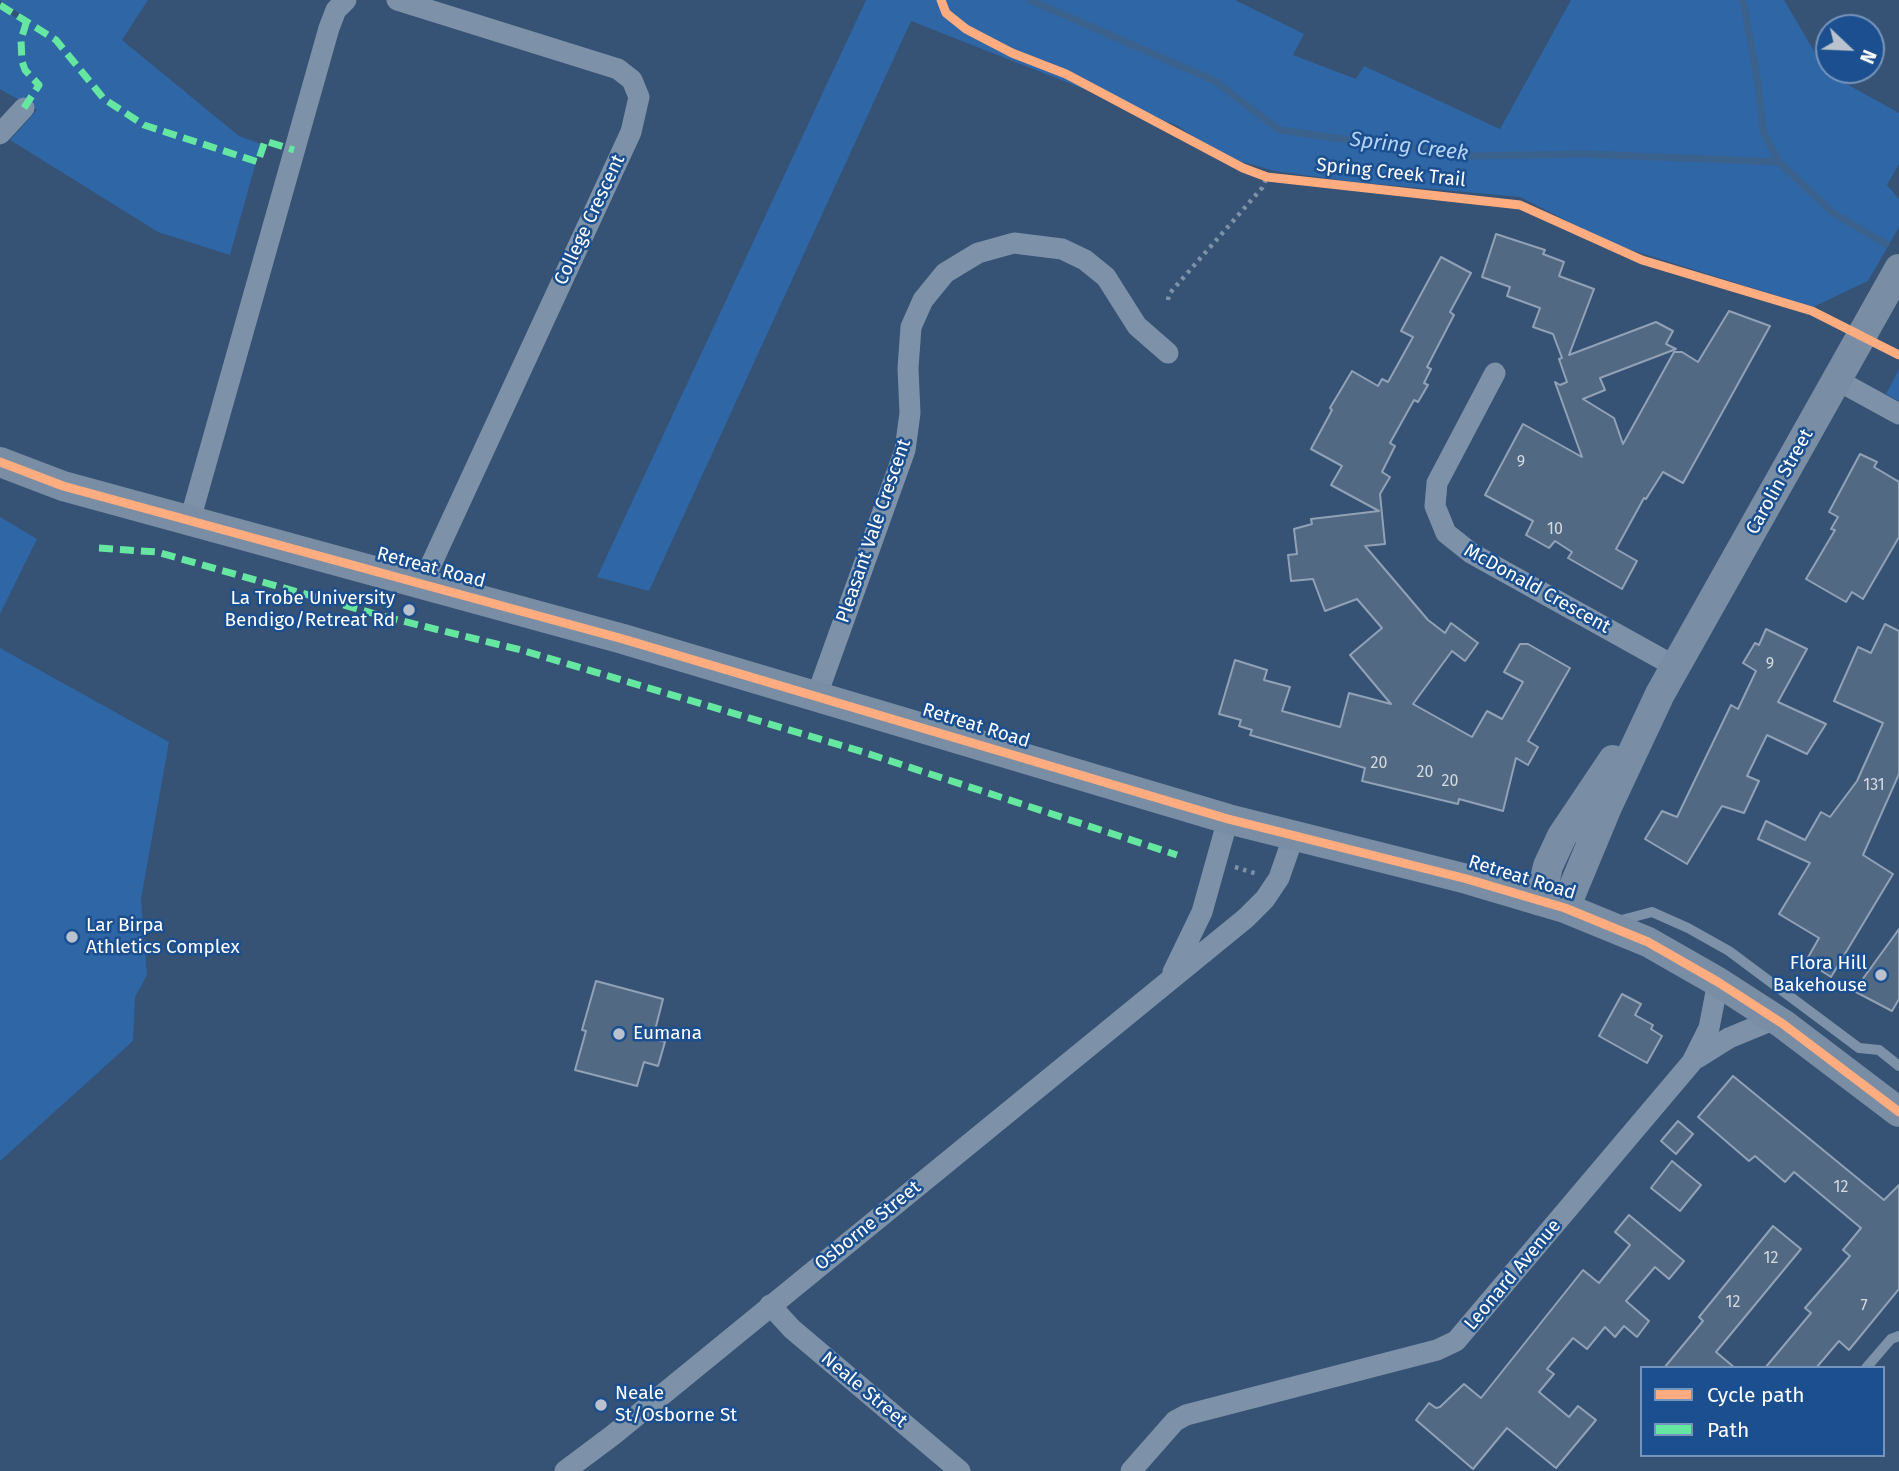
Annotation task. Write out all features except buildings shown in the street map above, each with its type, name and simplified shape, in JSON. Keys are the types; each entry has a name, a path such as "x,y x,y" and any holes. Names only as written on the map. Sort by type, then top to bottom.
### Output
{"street":[{"path":"190,520 329,28 346,0"},
{"name":"College Crescent","path":"397,0 618,69 632,80 639,105 631,132 422,584"},
{"path":"0,134 24,108"},
{"name":"Pleasant Vale Crescent","path":"817,695 905,450 910,413 908,368 911,327 923,300 946,273 978,253 1005,245 1031,243 1062,249 1085,260 1105,277 1137,326 1168,354"},
{"name":"Carolin Street","path":"1552,905 1607,807 1660,694 1899,269"},
{"name":"McDonald Crescent","path":"1495,373 1437,483 1435,506 1441,526 1452,539 1471,553 1676,667"},
{"path":"1837,380 1899,414"},
{"name":"Retreat Road","path":"0,462 63,486 817,695 1228,819 1467,879 1608,924 1648,942 1718,982 1775,1019 1899,1112"},
{"name":"Osborne Street","path":"1169,980 1202,912 1228,819"},
{"name":"Osborne Street","path":"565,1471 613,1435 1265,899 1279,878 1294,835"},
{"name":"Leonard Avenue","path":"1131,1471 1175,1421 1186,1415 1437,1350 1456,1341 1692,1062 1709,1028 1718,982"},
{"name":"Leonard Avenue","path":"1692,1062 1729,1038 1775,1019"},
{"name":"Neale Street","path":"770,1305 792,1329 960,1471"}],"lane":[{"path":"1608,924 1652,912 1688,928 1729,951 1859,1048 1879,1050 1899,1066"},
{"path":"1868,1366 1887,1342 1899,1336"}],"path":[{"path":"1255,172 1281,179"},
{"path":"1168,300 1169,295 1262,188 1268,177"},
{"path":"1234,867 1261,875"}],"shaded area":[{"path":"0,0 148,0 122,40 239,136 261,144 230,255 158,232 10,140 37,110 0,89 0,8 20,20 23,16"},
{"path":"866,0 1235,0 1304,34 1293,55 1356,79 1364,66 1500,129 1571,0 1784,0 1815,53 1815,84 1847,84 1899,113 1899,164 1887,185 1899,199 1899,227 1868,281 1813,307 1612,244 1520,197 1353,182 1275,171 1235,160 1206,146 1178,126 911,21 649,591 597,577"},
{"path":"1899,369 1899,401 1886,394"},
{"path":"0,517 37,539 0,614"},
{"name":"Lar Birpa Athletics Complex","path":"0,648 169,742 141,899 147,975 135,997 133,1041 0,1161"}],"waterway":[{"name":"Spring Creek","path":"1030,0 1215,81 1279,130 1466,156 1586,154 1779,162"},
{"path":"1743,0 1758,83 1763,131 1779,162 1833,213 1886,244"}],"marked path":[{"path":"0,5 56,40 104,99 144,125 258,162 265,141 294,150"},
{"path":"24,108 39,85 25,70 22,61 21,40 27,20"},
{"path":"99,548 157,552 386,617 521,650 863,752 1177,855"}],"cycle path":[{"name":"Spring Creek Trail","path":"941,0 946,13 966,29 1012,53 1066,74 1243,168 1267,177 1520,205 1642,260 1812,311 1899,355"},
{"path":"0,462 63,486 623,639 1228,819 1467,879 1565,908 1648,942 1718,982 1783,1024 1899,1112"}],"place":[{"name":"La Trobe University Bendigo/Retreat Rd","path":"409,610"},
{"name":"Lar Birpa Athletics Complex","path":"72,937"},
{"name":"Flora Hill Bakehouse","path":"1881,975"},
{"name":"Eumana","path":"619,1034"},
{"name":"Neale St/Osborne St","path":"601,1405"}]}
